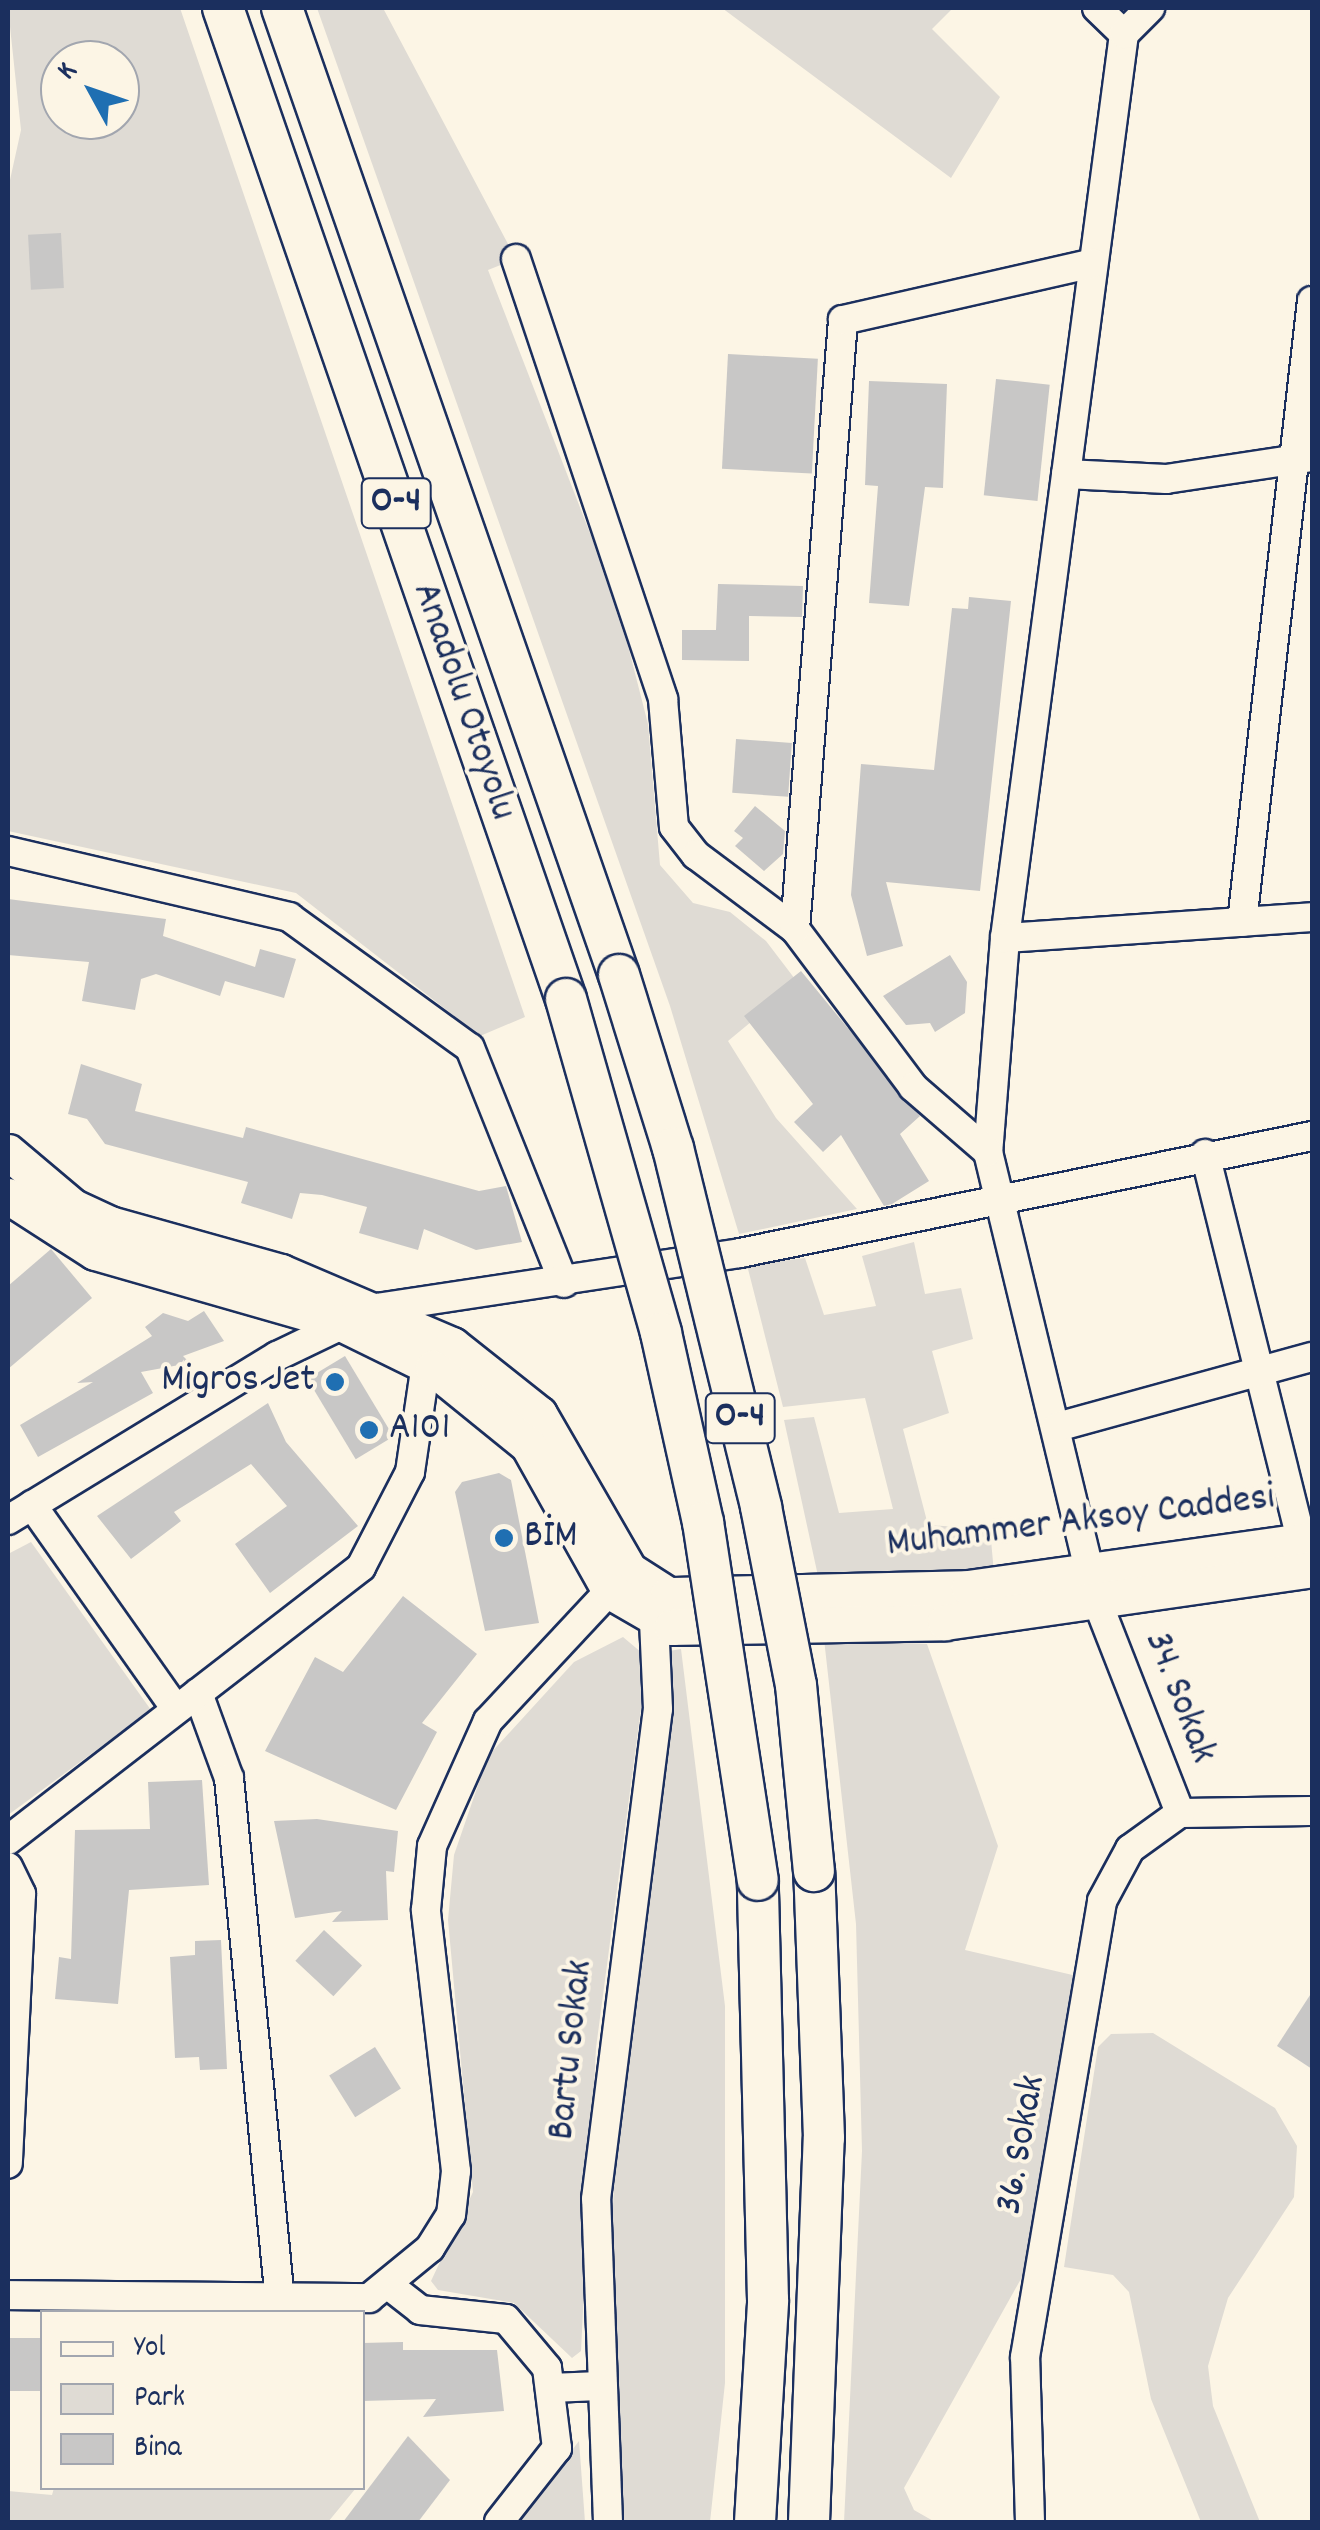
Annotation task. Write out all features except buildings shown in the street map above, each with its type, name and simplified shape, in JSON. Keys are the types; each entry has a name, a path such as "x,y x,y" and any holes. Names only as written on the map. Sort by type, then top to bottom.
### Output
{"highway":[{"name":"Anadolu Otoyolu","path":"224,8 566,1000 695,1485 758,1880 768,2300 755,2522"},
{"name":"Anadolu Otoyolu","path":"282,8 618,975 673,1148 760,1507 796,1685 814,1871 824,2138 809,2522"}],"main road":[{"path":"10,1158 110,1224 377,1308 432,1332 528,1446 636,1593"},
{"path":"8,1196 95,1252 339,1322 432,1332"},
{"name":"Muhammer Aksoy Caddesi","path":"636,1593 902,1624 1094,1587 1309,1554"}],"street":[{"path":"1097,8 1124,34"},
{"path":"988,1152 1006,938 1124,34 1150,8"},
{"path":"516,260 664,699 674,827 696,855 795,929 913,1087 988,1152"},
{"path":"795,929 843,320 1093,263"},
{"path":"1242,922 1304,458 1312,300"},
{"path":"1066,474 1166,480 1304,458"},
{"path":"8,851 289,917 470,1048 564,1283"},
{"path":"1006,938 1312,918"},
{"path":"8,1840 186,1701 339,1590 381,1539 410,1472 432,1332 564,1283 1003,1201 1205,1154 1312,1136"},
{"name":"34. Sokak","path":"988,1152 1094,1587 1180,1813 1312,1811"},
{"path":"1205,1154 1309,1554"},
{"path":"8,1520 339,1322 377,1308"},
{"path":"1057,1427 1312,1356"},
{"path":"32,1505 186,1701 229,1778 280,2300"},
{"path":"8,2296 369,2298 391,2287 444,2230 456,2194 426,1910 432,1846 488,1721 636,1593"},
{"name":"Bartu Sokak","path":"608,2522 596,2199 658,1710 636,1593"},
{"name":"36. Sokak","path":"1030,2522 1024,2357 1102,1901 1130,1849 1180,1813"},
{"path":"8,1867 21,1894 8,2164"},
{"path":"391,2287 420,2310 506,2318 540,2356 550,2388 557,2448 499,2522"},
{"path":"550,2388 600,2386"}],"green space":[{"path":"8,8 180,8 525,1017 480,1036 296,893 8,831 8,189 21,130"},
{"path":"317,8 383,8 516,259 488,270 617,603 648,724 660,865 693,903 730,912 766,941 798,983 728,1041 776,1118 857,1209 739,1234 670,1006"},
{"path":"722,8 953,8 932,29 1000,97 951,178"},
{"path":"914,1242 925,1294 961,1288 973,1339 932,1351 949,1413 903,1429 928,1525 990,1529 994,1573 818,1576 784,1420 814,1417 839,1513 893,1509 865,1398 783,1407 747,1265 805,1258 824,1315 876,1306 862,1256"},
{"path":"31,1542 151,1710 8,1815 8,1554"},
{"path":"623,1637 642,1653 645,1678 596,2048 581,2351 572,2358 514,2303 438,2290 431,2281 473,2192 448,1920 454,1855 488,1756 574,1662"},
{"path":"824,1639 927,1644 998,1846 965,1950 1081,1977 1022,2277 904,2488 914,2510 935,2522 844,2522 862,2151 856,1924"},
{"path":"681,1649 725,2006 725,2383 710,2522 624,2522 609,2279 615,2169 668,1745 669,1651"},
{"path":"1153,2033 1275,2108 1297,2146 1294,2197 1228,2298 1208,2366 1213,2406 1260,2522 1201,2522 1151,2399 1129,2292 1113,2275 1064,2267 1098,2047 1111,2034"},
{"path":"579,2441 585,2522 517,2522"},
{"path":"53,2490 354,2490 328,2522 8,2522 8,2491 52,2495"}],"place":[{"name":"Migros Jet","path":"335,1382"},
{"name":"A101","path":"369,1430"},
{"name":"BİM","path":"504,1538"}]}
